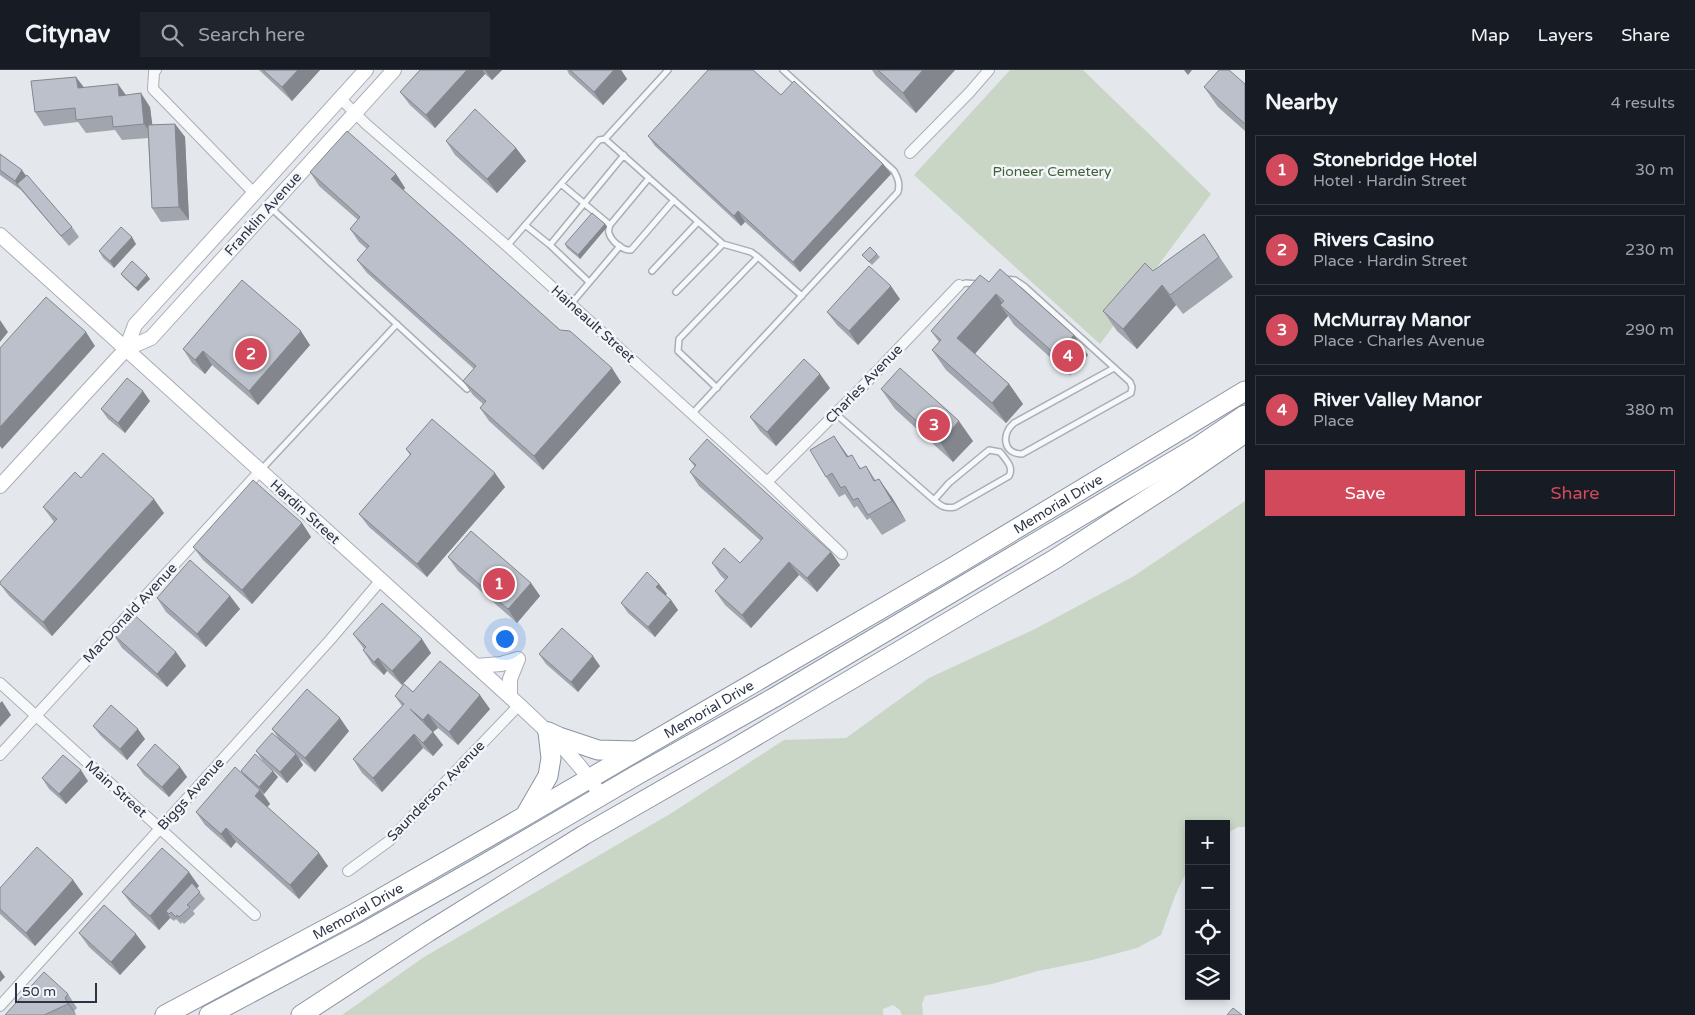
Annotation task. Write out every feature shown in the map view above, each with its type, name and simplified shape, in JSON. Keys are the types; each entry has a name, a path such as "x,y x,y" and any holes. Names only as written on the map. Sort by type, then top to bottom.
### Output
{"highway":[{"name":"Memorial Drive","path":"165,1015 350,916 525,816 953,567 1245,391"},
{"name":"Memorial Drive","path":"209,1015 363,933 777,696 1199,446 1245,415"},
{"path":"301,1015 584,835 1055,559 1174,482 1245,433"},
{"path":"548,732 598,750 635,751"},
{"path":"525,816 548,776 551,758 548,732"}],"main road":[{"name":"Franklin Avenue","path":"0,486 126,349 135,325 366,70"},
{"name":"Franklin Avenue","path":"126,349 152,338 394,70"},
{"name":"Hardin Street","path":"0,235 548,732 570,753 590,778 601,796"},
{"path":"476,666 501,664 518,659 510,678 514,701"}],"street":[{"path":"156,70 154,72 153,89 254,192"},
{"path":"910,153 989,70"},
{"name":"Haineault Street","path":"341,99 355,114 507,246 767,482 842,554"},
{"name":"Charles Avenue","path":"767,482 959,285"},
{"name":"MacDonald Avenue","path":"0,755 260,471"},
{"name":"Biggs Avenue","path":"0,1006 330,640 381,580"},
{"name":"Main Street","path":"0,683 255,914"},
{"name":"Saunderson Avenue","path":"348,871 389,841 514,701"}],"lane":[{"path":"507,246 599,140 605,138 668,70"},
{"path":"692,414 898,192 900,185 894,170 783,70"},
{"path":"605,138 723,244 751,252 802,296"},
{"path":"550,245 624,155"},
{"path":"649,178 610,225 608,232 620,246 626,251 631,250 674,200"},
{"path":"561,184 610,225"},
{"path":"270,206 467,389"},
{"path":"652,271 698,222"},
{"path":"526,225 589,282"},
{"path":"676,292 723,244"},
{"path":"571,304 620,246"},
{"path":"717,388 678,351 679,339 758,257"},
{"path":"999,280 1007,278 1015,280 1024,286 1130,382 1132,387 1131,393 1022,454 1011,452 1005,440 1005,433 1014,422 1114,368"},
{"path":"959,285 966,282 983,284"},
{"path":"260,471 397,324"},
{"path":"835,414 942,507 955,507 1008,476 1011,472 1011,467 1000,452 988,450 948,483 934,500"}],"green space":[{"name":"Pioneer Cemetery","path":"1010,70 1083,70 1211,194 1100,344 914,175"},
{"path":"1245,501 1245,827 1238,827 1230,832 1230,820 1185,820 1185,875 1161,935 1137,948 1092,960 1038,971 992,984 925,996 922,1004 923,1015 902,1015 900,1010 893,1005 883,1009 883,1015 342,1015 424,957 670,814 784,740 846,738 929,678 1035,629 1134,576"}],"building":[{"path":"263,70 298,70 282,87"},
{"path":"420,70 467,70 426,115 400,92"},
{"path":"570,70 614,70 594,92"},
{"path":"708,70 753,70 781,95 794,81 883,164 793,262 738,211 734,216 648,136"},
{"path":"878,70 923,70 903,93"},
{"path":"1219,70 1229,70 1245,84 1245,124 1204,87"},
{"path":"76,77 78,88 118,84 119,96 141,93 144,124 113,127 112,116 76,120 75,108 35,112 31,81"},
{"path":"475,109 516,148 487,179 446,141"},
{"path":"175,124 179,207 152,208 148,125"},
{"path":"347,131 396,174 391,179 560,330 570,331 612,368 534,456 480,408 486,401 463,381 476,366 357,260 369,246 350,229 360,217 310,172"},
{"path":"0,154 22,170 15,181 0,170"},
{"path":"27,175 72,227 61,236 17,184"},
{"path":"592,213 605,224 578,255 565,244"},
{"path":"121,227 132,237 110,261 99,251"},
{"path":"1204,234 1219,257 1170,295 1162,285 1123,329 1103,311 1145,263 1153,271"},
{"path":"870,247 877,254 869,262 862,255"},
{"path":"132,261 147,275 136,288 121,274"},
{"path":"869,266 891,286 849,331 827,312"},
{"path":"1000,269 1074,335 1056,355 1000,305 1004,301 996,294 957,338 1009,384 992,403 932,350 941,340 931,331 980,275 989,282"},
{"path":"242,280 301,331 249,391 203,351 195,360 183,349"},
{"path":"46,297 86,332 0,427 0,348"},
{"path":"804,359 820,374 767,432 750,417"},
{"path":"900,368 959,421 940,442 881,389"},
{"path":"127,378 143,391 118,423 101,409"},
{"path":"432,419 495,473 417,564 359,514 411,454 406,449"},
{"path":"834,436 847,457 852,455 860,469 866,466 874,481 879,479 892,501 868,515 858,498 853,500 845,486 841,488 832,473 826,477 810,450"},
{"path":"707,439 831,552 807,578 789,562 742,615 715,591 728,577 712,563 724,548 740,563 763,538 690,472 696,465 689,459"},
{"path":"103,453 154,499 43,622 0,582 57,519 43,507 75,472 81,478"},
{"path":"253,480 302,523 242,590 193,547"},
{"path":"471,531 531,583 508,609 448,557"},
{"path":"190,560 230,596 197,634 157,598"},
{"path":"647,572 659,584 656,587 671,600 648,627 621,603"},
{"path":"382,603 422,639 392,671 378,658 374,662 363,650 366,647 353,634"},
{"path":"132,613 176,652 157,674 113,634"},
{"path":"562,628 593,656 571,682 539,654"},
{"path":"440,661 480,695 449,732 428,714 423,720 410,709 433,732 423,743 414,734 373,778 353,759 404,704 395,696 404,684 413,692"},
{"path":"307,689 340,718 305,758 272,729"},
{"path":"111,705 138,729 120,749 93,726"},
{"path":"272,733 296,754 280,772 256,751"},
{"path":"155,744 180,767 162,787 137,765"},
{"path":"255,754 273,771 259,787 241,771"},
{"path":"63,755 81,770 59,794 42,778"},
{"path":"235,767 260,790 255,796 319,853 290,885 226,828 221,834 196,812"},
{"path":"37,847 73,880 26,933 0,909 0,888"},
{"path":"162,848 189,872 150,916 122,892"},
{"path":"192,883 200,892 187,905 190,907 179,917 177,915 176,917 171,912 169,914 166,911"},
{"path":"104,905 136,934 111,962 79,933"},
{"path":"44,972 68,994 65,998 68,1004 44,1015 5,1015"},
{"path":"1233,1008 1242,1015 1227,1015"}],"place":[{"name":"Rivers Casino","path":"251,354"},
{"name":"River Valley Manor","path":"1068,356"},
{"name":"McMurray Manor","path":"934,425"},
{"name":"Stonebridge Hotel","path":"499,584"}]}
